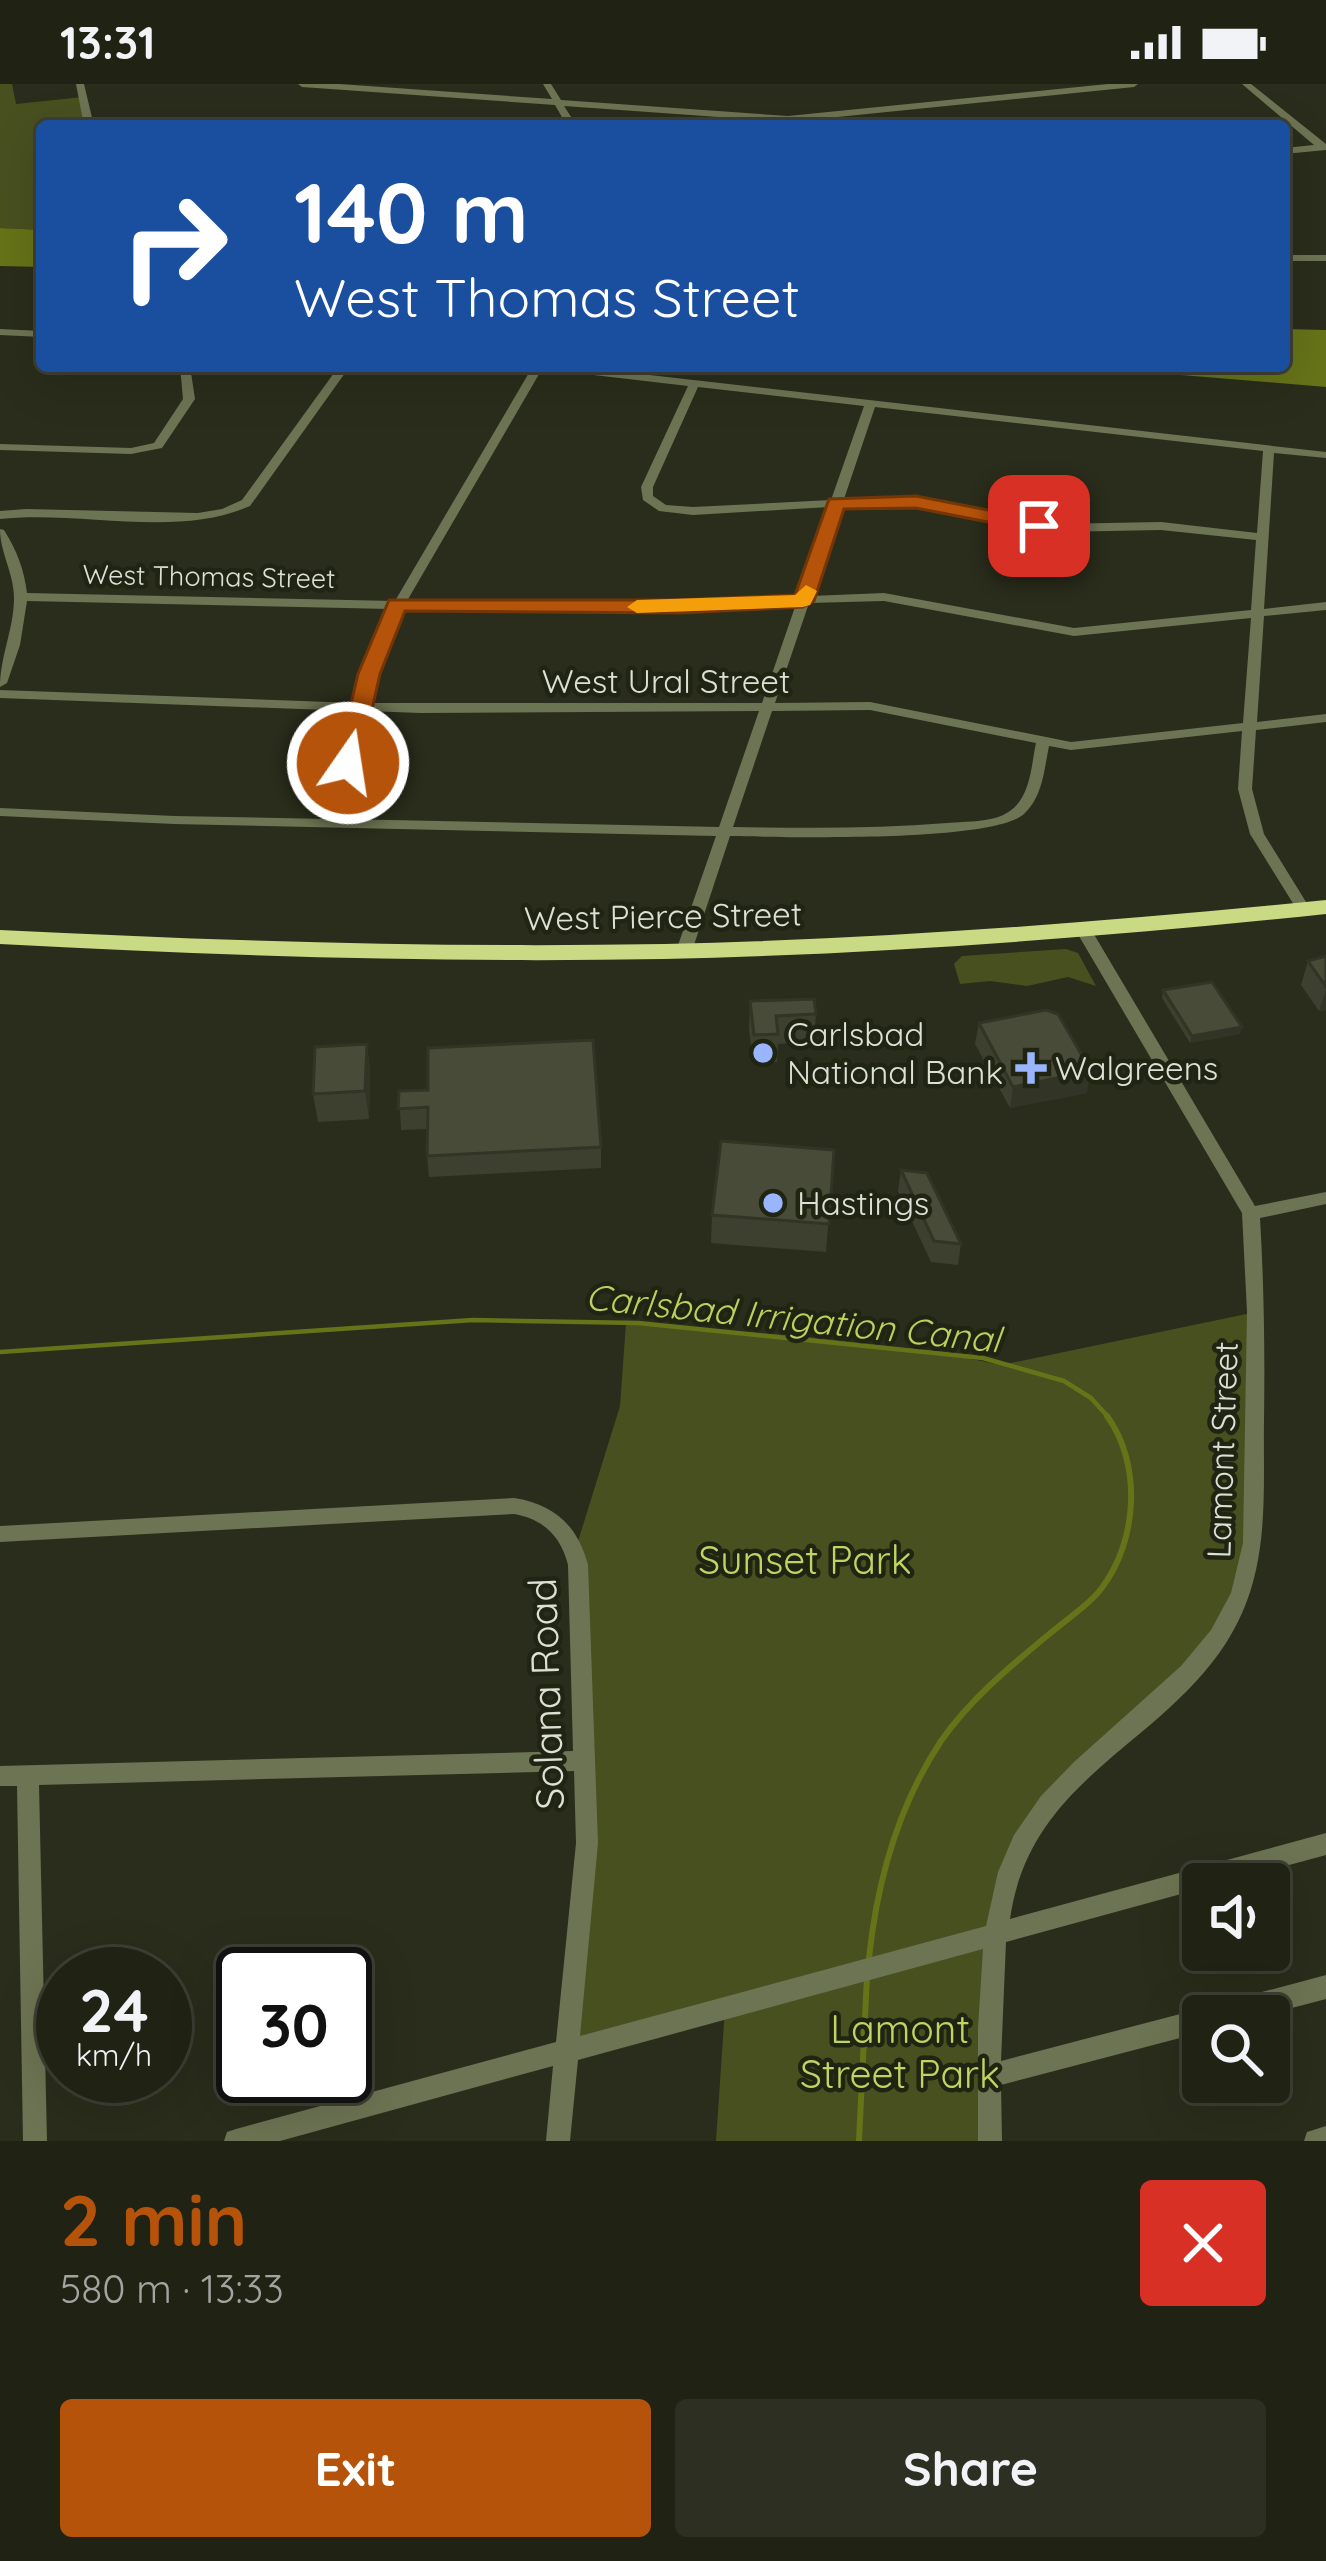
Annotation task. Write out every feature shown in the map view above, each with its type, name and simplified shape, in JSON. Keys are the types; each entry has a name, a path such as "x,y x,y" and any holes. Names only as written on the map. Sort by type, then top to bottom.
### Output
{"highway":[{"name":"West Pierce Street","path":"0,938 283,951 684,950 1084,931 1315,908"}],"street":[{"path":"80,84 87,120"},
{"path":"302,84 794,119 1134,84"},
{"path":"547,84 569,120"},
{"path":"1246,84 1324,147"},
{"path":"1290,150 1324,147"},
{"path":"1290,258 1326,258"},
{"path":"0,332 36,334"},
{"path":"0,447 130,451 158,446 188,399 186,372"},
{"path":"0,515 47,511 202,516 235,510 246,503 341,372"},
{"path":"334,824 375,655 397,604 535,372"},
{"path":"591,372 1326,454"},
{"path":"694,384 647,487 650,500 680,511 895,500 1056,528 1161,526 1262,537"},
{"path":"684,950 870,404"},
{"path":"1268,448 1247,809 1257,834 1315,908"},
{"path":"0,533 18,565 22,597 14,644 0,683"},
{"name":"West Thomas Street","path":"22,597 679,607 898,598 1074,632 1326,606"},
{"name":"West Ural Street","path":"0,694 361,706 889,707 1043,742 1109,744 1326,718"},
{"path":"0,812 334,824 848,833 1003,821 1019,811 1033,792 1043,742"},
{"name":"Lamont Street","path":"990,2141 996,1930 1010,1867 1034,1822 1205,1653 1228,1624 1250,1573 1256,1318 1252,1213 1084,931"},
{"path":"1252,1213 1326,1198"},
{"name":"Solana Road","path":"0,1534 534,1508 563,1529 575,1551 585,1879 558,2141"},
{"path":"0,1776 585,1761"},
{"path":"28,1775 35,2141"},
{"path":"236,2141 889,1964 996,1930 1326,1844"},
{"path":"1290,1997 1326,1987"},
{"path":"990,2075 1182,2025"},
{"path":"1316,2141 1326,2138"}],"green space":[{"path":"0,84 12,84 16,104 83,97 88,120 36,120 36,230 0,228"},
{"path":"1066,949 1078,953 1096,986 1068,977 1027,986 990,981 960,984 954,964 962,956"},
{"name":"Sunset Park","path":"1256,1312 1253,1543 1228,1624 1059,1793 1010,1867 990,2141 716,2141 725,2008 564,2050 585,1879 575,1551 620,1406 626,1323 799,1336 932,1351 1001,1365"}],"shaded area":[{"path":"0,228 36,230 36,267 0,266"},
{"path":"1290,329 1326,330 1326,387 1145,372 1290,372"}],"building":[{"path":"1326,956 1326,987 1308,961"},
{"path":"1212,982 1242,1027 1192,1036 1163,990"},
{"path":"814,999 816,1014 776,1016 778,1034 754,1035 750,1001"},
{"path":"1046,1010 1058,1014 1091,1071 1013,1087 979,1023"},
{"path":"593,1040 601,1147 427,1156 428,1107 398,1109 399,1091 428,1090 428,1048"},
{"path":"367,1044 365,1091 313,1094 315,1047"},
{"name":"Hastings","path":"721,1141 834,1150 829,1224 712,1215"},
{"path":"901,1170 927,1173 961,1244 934,1241"}],"waterway":[{"name":"Carlsbad Irrigation Canal","path":"0,1352 473,1320 638,1323 983,1358 1064,1381 1091,1398 1110,1419"},
{"path":"869,1958 892,1845 941,1741 993,1682 1091,1600 1113,1570 1131,1502 1126,1457 1107,1416"},
{"name":"Carlsbad Irrigation Canal","path":"859,2141 867,1976"}],"slow traffic":[{"path":"637,607 803,601 806,591"}],"place":[{"name":"Carlsbad National Bank","path":"763,1053"},
{"name":"Walgreens","path":"1031,1068"},
{"name":"Hastings","path":"773,1203"}],"route":[{"path":"348,763 369,674 397,604 679,607 803,601 836,503 916,502 1039,526"}],"park label":[{"name":"Lamont Street Park","path":"900,2052"}]}
